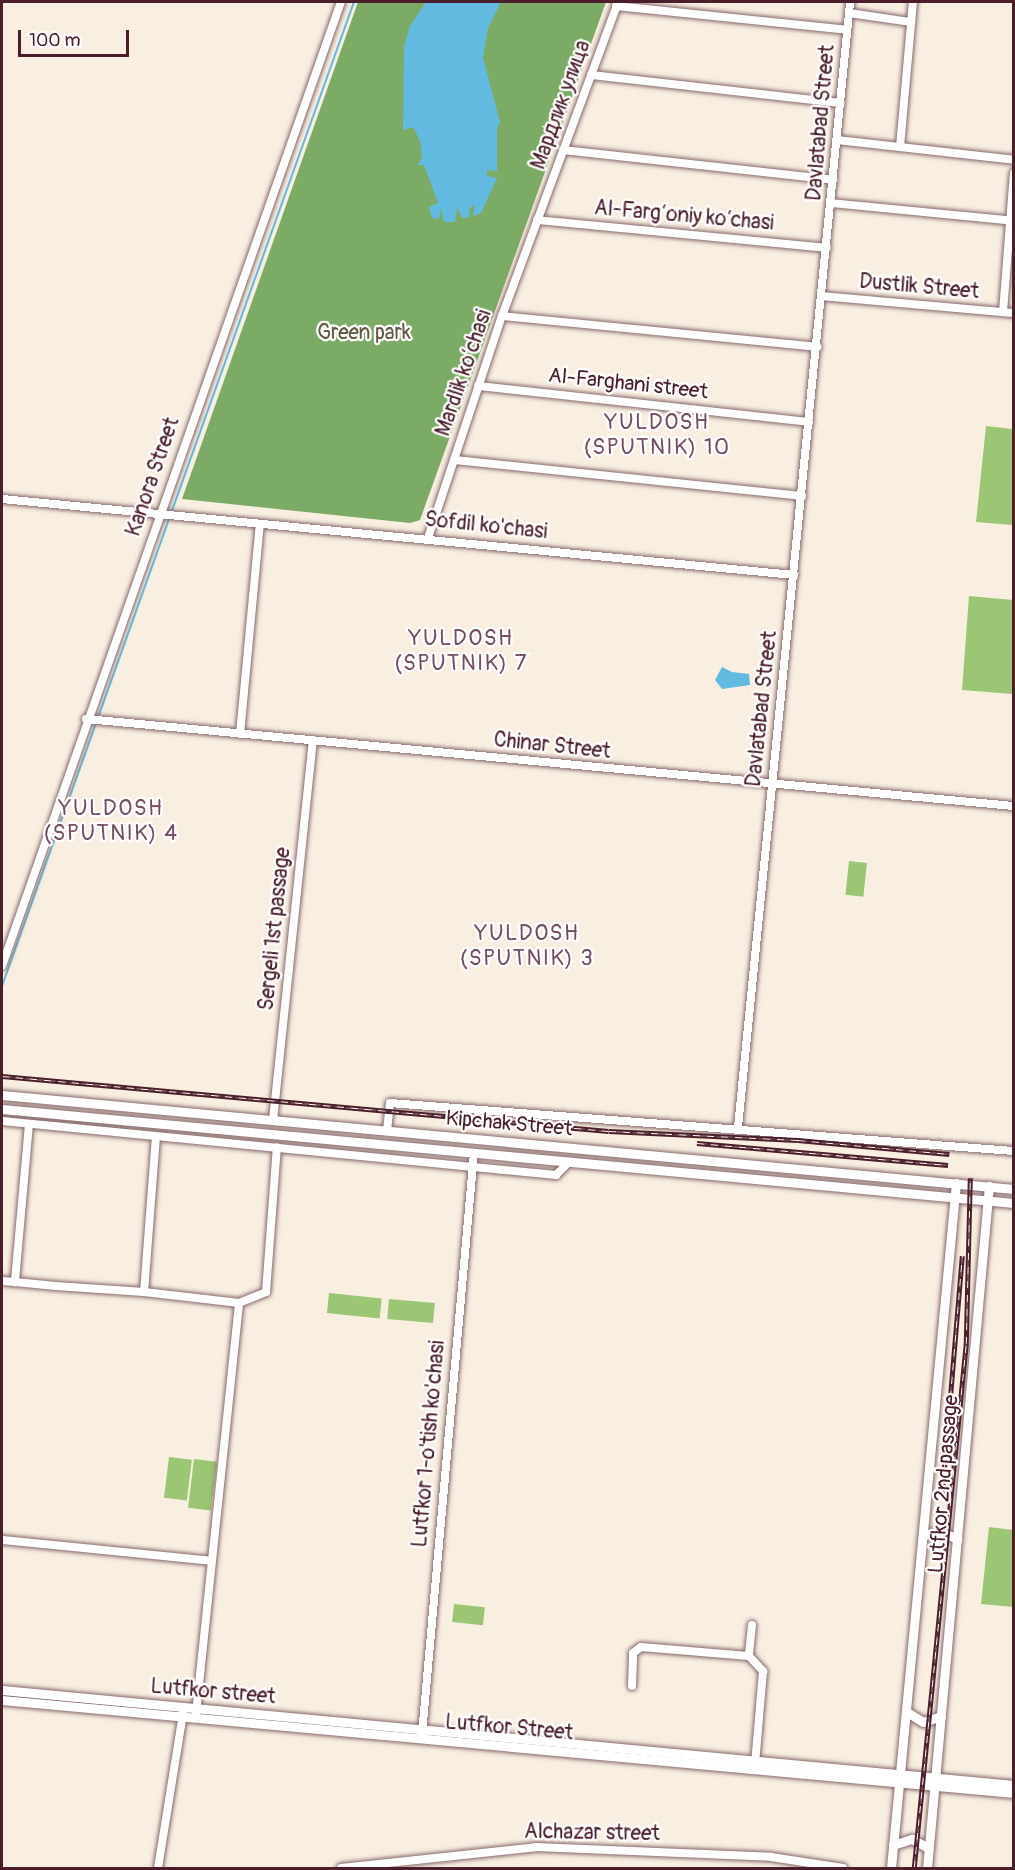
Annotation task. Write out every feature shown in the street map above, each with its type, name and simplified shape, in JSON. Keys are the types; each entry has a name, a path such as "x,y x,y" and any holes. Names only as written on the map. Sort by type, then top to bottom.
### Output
{"main road":[{"name":"Kipchak Street","path":"2,1095 1014,1189"},
{"name":"Kipchak Street","path":"2,1109 1014,1203"},
{"path":"357,1142 358,1128"},
{"path":"569,1162 571,1148"},
{"path":"805,1184 806,1169"},
{"name":"Lutfkor 2nd passage","path":"891,1869 956,1183"},
{"name":"Lutfkor 2nd passage","path":"927,1869 989,1186"},
{"path":"923,1535 942,1532 957,1539"},
{"name":"Lutfkor street","path":"2,1690 183,1712 422,1733"},
{"name":"Lutfkor Street","path":"2,1700 183,1712"},
{"path":"907,1713 923,1722 941,1716"},
{"name":"Lutfkor Street","path":"422,1733 900,1778 1014,1785"},
{"name":"Lutfkor Street","path":"935,1781 1014,1793"},
{"path":"893,1845 912,1839 928,1848"}],"street":[{"name":"Kanora Street","path":"2,966 93,720 159,515 341,2"},
{"name":"Davlatabad Street","path":"738,1127 850,2"},
{"path":"900,147 913,2"},
{"path":"617,4 847,30"},
{"name":"Мардлик улица","path":"537,220 617,4"},
{"path":"849,13 911,22"},
{"path":"591,75 840,104"},
{"path":"837,140 1014,160"},
{"path":"563,150 833,180"},
{"path":"1003,312 1014,173"},
{"path":"831,203 1012,221"},
{"name":"Al-Farg‘oniy ko‘chasi","path":"537,220 827,248"},
{"name":"Mardlik ko‘chasi","path":"428,538 478,386 537,220"},
{"name":"Dustlik Street","path":"822,296 1014,313"},
{"path":"502,316 817,346"},
{"name":"Al-Farghani street","path":"478,386 809,422"},
{"path":"454,460 802,496"},
{"path":"2,499 159,515"},
{"name":"Sofdil ko'chasi","path":"159,515 428,538 794,575"},
{"path":"240,734 260,524"},
{"name":"Chinar Street","path":"93,720 772,786 1014,806"},
{"name":"Sergeli 1st passage","path":"273,1120 313,740"},
{"path":"387,1131 390,1103 569,1119 738,1127 1014,1151"},
{"name":"Kipchak Street","path":"2,1121 556,1175 569,1162"},
{"path":"15,1282 29,1124"},
{"path":"144,1292 156,1136"},
{"path":"2,1281 144,1292 238,1304 266,1292 277,1147"},
{"name":"Lutfkor 1-o'tish ko'chasi","path":"422,1733 474,1153"},
{"path":"196,1713 238,1304"},
{"path":"2,1540 212,1561"},
{"path":"749,1656 752,1625"},
{"path":"632,1686 636,1648 749,1656 764,1671 755,1765"},
{"path":"158,1869 183,1712"},
{"name":"Alchazar street","path":"341,1869 536,1847 771,1857 843,1869"},
{"path":"430,1869 432,1859"}],"green space":[{"name":"Green park","path":"358,2 606,2 420,520 410,523 182,499"},
{"path":"986,426 1013,429 1013,525 976,522"},
{"path":"969,596 1013,600 1013,694 962,690"},
{"path":"849,861 867,863 863,897 845,895"},
{"path":"329,1293 382,1299 380,1318 327,1313"},
{"path":"389,1299 435,1303 433,1323 387,1319"},
{"path":"169,1457 192,1460 187,1500 164,1498"},
{"path":"194,1459 217,1462 211,1510 188,1508"},
{"path":"989,1527 1013,1530 1013,1607 981,1604"},
{"path":"454,1604 485,1607 483,1625 452,1622"}],"water":[{"path":"426,2 501,2 488,28 483,58 500,122 497,128 497,171 487,170 487,176 497,178 481,213 473,216 475,204 469,209 470,217 462,218 457,207 455,222 444,222 441,208 439,219 432,218 429,207 438,203 424,165 418,165 422,157 420,141 413,127 403,130 404,46 410,26"},
{"path":"722,667 732,672 749,674 750,685 722,689 715,680"}],"waterway":[{"path":"2,986 354,2"}],"railway":[{"path":"2,1076 609,1131 798,1140 949,1154"},
{"path":"697,1143 948,1165"},
{"path":"914,1868 966,1344 970,1178"},
{"path":"942,1495 962,1256"}],"district":[{"name":"YULDOSH (SPUTNIK) 10","path":"657,434"},
{"name":"YULDOSH (SPUTNIK) 7","path":"461,650"},
{"name":"YULDOSH (SPUTNIK) 4","path":"111,820"},
{"name":"YULDOSH (SPUTNIK) 3","path":"527,946"}]}
